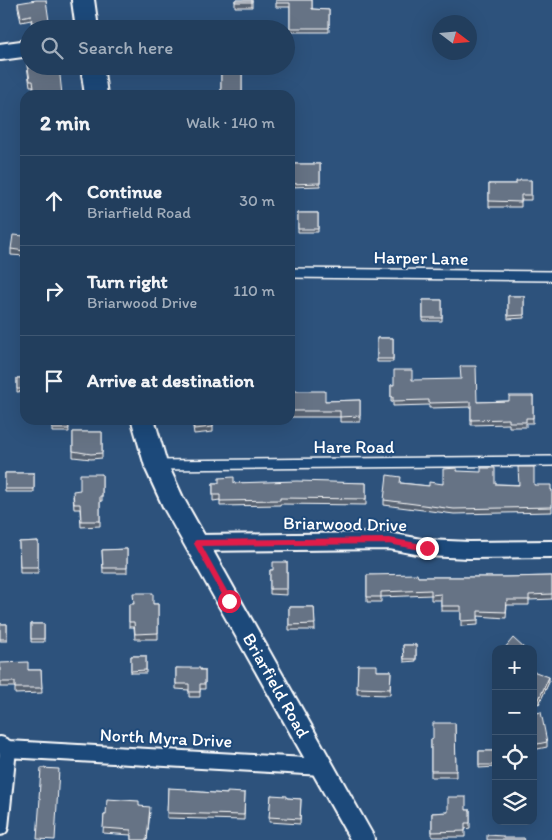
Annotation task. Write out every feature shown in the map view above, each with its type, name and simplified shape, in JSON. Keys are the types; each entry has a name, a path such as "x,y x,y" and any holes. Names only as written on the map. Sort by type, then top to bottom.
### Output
{"main road":[{"path":"83,0 86,20"},
{"path":"93,75 95,90"},
{"name":"Briarfield Road","path":"144,425 156,465 174,502 363,840"}],"street":[{"path":"0,52 20,49"},
{"name":"Briarwood Drive","path":"197,543 389,541 427,548 552,549"},
{"path":"0,827 4,747"},
{"name":"North Myra Drive","path":"4,747 323,767"}],"lane":[{"name":"Harper Lane","path":"295,273 552,276"},
{"name":"Hare Road","path":"156,465 552,461"}],"building":[{"path":"46,0 49,20 32,20 31,15 21,17 18,3"},
{"path":"235,0 252,0 252,2 235,2"},
{"path":"276,0 312,0 312,9 329,10 329,28 295,28 295,20 290,20 290,3 276,3"},
{"path":"29,75 60,75 61,90 34,90 33,81 30,81"},
{"path":"221,75 242,75 242,90 221,90"},
{"path":"295,164 320,164 320,183 295,184"},
{"path":"531,180 531,195 521,195 521,202 489,201 489,184 516,184 516,181"},
{"path":"298,213 318,213 318,229 298,229"},
{"path":"13,235 20,236 20,250 11,249"},
{"path":"508,296 524,296 524,315 508,316"},
{"path":"423,300 442,300 442,318 423,318"},
{"path":"377,338 393,338 393,359 377,359"},
{"path":"460,366 476,366 477,402 509,401 509,396 533,396 533,418 526,418 526,422 509,422 509,419 471,420 471,402 429,403 429,400 393,401 393,397 391,397 391,385 394,385 394,370 412,370 412,380 461,379"},
{"path":"17,378 20,378 20,389 17,389"},
{"path":"295,391 325,391 325,401 360,400 360,416 340,417 340,411 295,411"},
{"path":"52,425 69,425 69,429 52,429"},
{"path":"194,425 213,425 213,427 194,429"},
{"path":"73,432 102,432 102,453 91,454 73,451"},
{"path":"518,467 534,467 534,485 551,485 552,507 454,509 384,500 387,475 401,477 400,483 429,486 429,482 443,484 443,469 457,468 457,471 481,472 481,468 495,468 495,484 519,485"},
{"path":"5,473 34,473 34,489 5,489"},
{"path":"80,474 102,474 100,521 81,521 80,504 74,504 73,491 80,490"},
{"path":"234,477 234,483 297,481 366,483 366,499 280,498 280,500 220,501 220,495 213,495 213,483 219,483 219,478"},
{"path":"38,541 38,567 20,567 19,542"},
{"path":"127,549 127,568 103,568 102,550"},
{"path":"273,562 287,562 287,589 270,589 270,570 273,570"},
{"path":"417,574 418,577 552,576 552,594 529,595 529,600 507,600 506,612 478,611 478,620 461,621 461,606 441,606 441,594 431,595 431,590 381,592 381,597 367,597 367,575"},
{"path":"133,593 153,593 153,604 158,604 158,633 135,634 134,622 129,622 129,604 134,604"},
{"path":"289,607 314,607 315,624 289,625"},
{"path":"0,624 7,624 7,639 0,639"},
{"path":"31,624 44,624 44,639 31,639"},
{"path":"513,638 521,645 507,645"},
{"path":"403,645 416,645 416,659 404,659"},
{"path":"131,656 146,656 146,670 131,671"},
{"path":"28,662 28,670 41,670 42,688 15,688 15,682 0,682 0,663"},
{"path":"358,665 377,665 377,671 391,671 390,689 357,688"},
{"path":"176,668 200,668 200,670 205,670 205,684 200,684 200,692 189,692 189,684 176,684"},
{"path":"537,672 549,677 539,699 537,698"},
{"path":"541,712 547,742 537,744 537,735 537,713"},
{"path":"433,723 455,723 456,771 431,771"},
{"path":"479,751 492,751 492,765 479,765"},
{"path":"41,768 59,769 55,840 37,839"},
{"path":"168,788 227,794 227,792 245,793 244,815 167,813"},
{"path":"271,795 301,799 300,819 269,817"},
{"path":"448,797 466,797 466,810 470,810 470,823 465,823 465,831 432,832 432,813 448,812"},
{"path":"107,799 139,801 139,806 150,807 147,840 131,840 131,830 103,828"},
{"path":"487,835 503,836 503,838 524,838 525,840 487,840"}],"route":[{"path":"229,601 197,543 389,541 427,548"}]}
